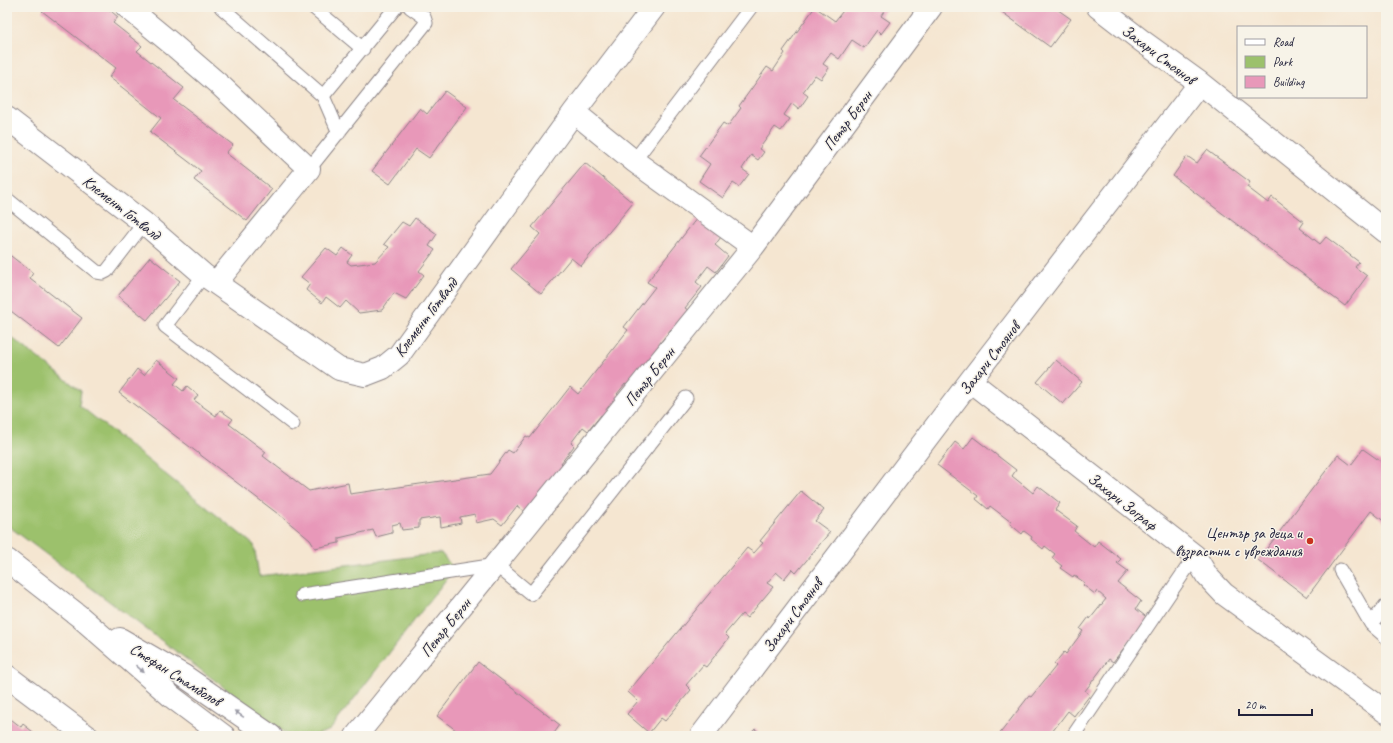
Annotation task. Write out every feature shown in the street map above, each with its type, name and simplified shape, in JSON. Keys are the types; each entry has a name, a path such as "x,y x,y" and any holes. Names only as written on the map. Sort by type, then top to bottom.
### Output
{"street":[{"path":"127,7 222,87 309,169 210,279"},
{"name":"Клемент Готвалд","path":"7,118 144,223 210,279 339,369 365,375 383,368 399,355 574,112 654,7"},
{"name":"Петър Берон","path":"356,736 753,247 931,7"},
{"name":"Захари Стоянов","path":"701,735 970,381 1200,83 1142,42 1098,7"},
{"path":"1200,83 1386,232"},
{"path":"574,112 634,161 753,247"},
{"name":"Захари Зограф","path":"970,381 1195,556 1207,576 1224,594 1386,712"},
{"name":"Стефан Стамболов","path":"7,560 79,616 172,697 217,732"},
{"name":"Стефан Стамболов","path":"79,616 184,676 271,736"},
{"path":"7,676 87,736"}],"lane":[{"path":"220,7 323,96 339,133"},
{"path":"313,7 363,49"},
{"path":"323,96 396,7"},
{"path":"309,169 426,23 424,17 410,7"},
{"path":"634,161 751,7"},
{"path":"7,199 97,272 103,273 107,271 144,223"},
{"path":"210,279 165,326 293,424"},
{"path":"302,594 496,565 531,594 686,398"},
{"path":"1073,736 1195,556"},
{"path":"1340,570 1371,624 1386,637"},
{"path":"1371,624 1386,605"}],"green space":[{"path":"7,334 81,391 79,405 254,545 259,576 441,553 454,569 330,730 314,736 289,736 7,525"}],"building":[{"path":"46,7 106,7 118,17 113,23 142,46 137,51 184,88 174,100 233,145 226,153 272,189 247,221 194,180 201,171 150,132 161,118 109,77 116,68 42,11"},
{"path":"815,7 835,21 846,7 887,7 881,16 890,22 881,34 877,30 864,48 852,40 839,59 831,53 823,64 829,68 821,79 815,75 803,92 808,96 799,109 792,103 784,115 790,119 781,131 775,127 759,149 764,152 758,160 751,155 742,169 749,174 739,187 733,183 723,198 699,181 710,164 699,156 723,123 728,126 741,108 739,106 767,67 773,71 785,53 783,51"},
{"path":"995,7 1054,7 1071,19 1050,47"},
{"path":"445,91 467,107 429,158 416,149 390,184 372,171 420,108 427,114"},
{"path":"1207,150 1250,182 1247,187 1268,203 1272,197 1304,222 1300,228 1320,244 1326,237 1359,262 1355,267 1367,276 1345,306 1173,176 1187,156 1197,163"},
{"path":"585,163 633,203 581,266 571,258 541,294 511,269 540,234 532,227"},
{"path":"415,218 437,234 429,246 435,250 419,271 424,275 406,299 394,293 382,310 359,313 346,301 340,308 326,297 322,303 306,290 310,284 301,277 326,248 337,256 343,248 352,255 347,262 351,265 375,262 389,247 384,244 402,222 409,226"},
{"path":"697,218 721,237 715,245 728,256 716,272 708,266 696,282 702,287 685,308 692,313 677,333 671,329 660,343 666,348 633,389 625,384 617,394 622,398 606,418 601,415 588,431 583,427 571,443 574,446 561,463 568,470 525,512 517,506 502,525 494,519 476,523 475,514 460,517 461,523 441,527 440,517 419,520 419,528 402,530 400,523 392,525 392,533 376,537 373,530 339,538 339,543 315,548 310,540 286,520 119,393 137,369 144,375 156,360 179,378 174,384 183,391 187,386 198,395 194,400 216,416 220,410 233,419 229,424 266,452 263,456 309,491 348,483 350,494 490,474 508,450 513,453 526,436 530,438 570,387 578,394 628,330 624,327 655,287 647,282"},
{"path":"7,253 33,273 30,278 82,318 59,348 7,308 9,301 7,299"},
{"path":"150,257 180,281 147,320 118,296"},
{"path":"1056,360 1082,382 1063,404 1037,382"},
{"path":"973,437 1016,470 1012,476 1033,493 1038,486 1060,503 1055,510 1077,526 1074,531 1094,547 1098,541 1121,559 1117,563 1128,571 1118,583 1141,601 1136,609 1149,619 1132,642 1130,640 1113,662 1109,659 1085,691 1090,695 1074,716 1068,711 1052,732 1056,736 998,736 1029,696 1031,697 1056,666 1054,664 1064,652 1066,654 1083,631 1080,629 1106,599 1097,591 1095,594 1083,585 1085,583 1074,575 1073,577 1060,568 1062,566 1052,558 1055,554 1045,546 1043,549 1024,531 1022,534 1010,524 1011,522 990,506 988,509 976,499 978,496 937,465 955,442 964,449"},
{"name":"Център за деца и възрастни с увреждания","path":"1363,449 1386,465 1386,523 1371,511 1307,597 1258,560 1338,455 1351,465"},
{"path":"801,491 824,510 815,521 830,532 796,573 792,569 784,579 776,572 767,583 773,587 747,618 742,614 725,634 729,638 706,667 703,665 686,685 691,690 665,721 661,718 649,733 627,714 638,701 628,692 747,548 754,553 763,543 760,541"},
{"path":"478,662 560,725 552,736 464,736 437,716"},
{"path":"7,716 21,727 23,724 33,732 30,736 7,736"},
{"path":"755,729 764,736 749,736"}],"place":[{"name":"Център за деца и възрастни с увреждания","path":"1310,541"}]}
